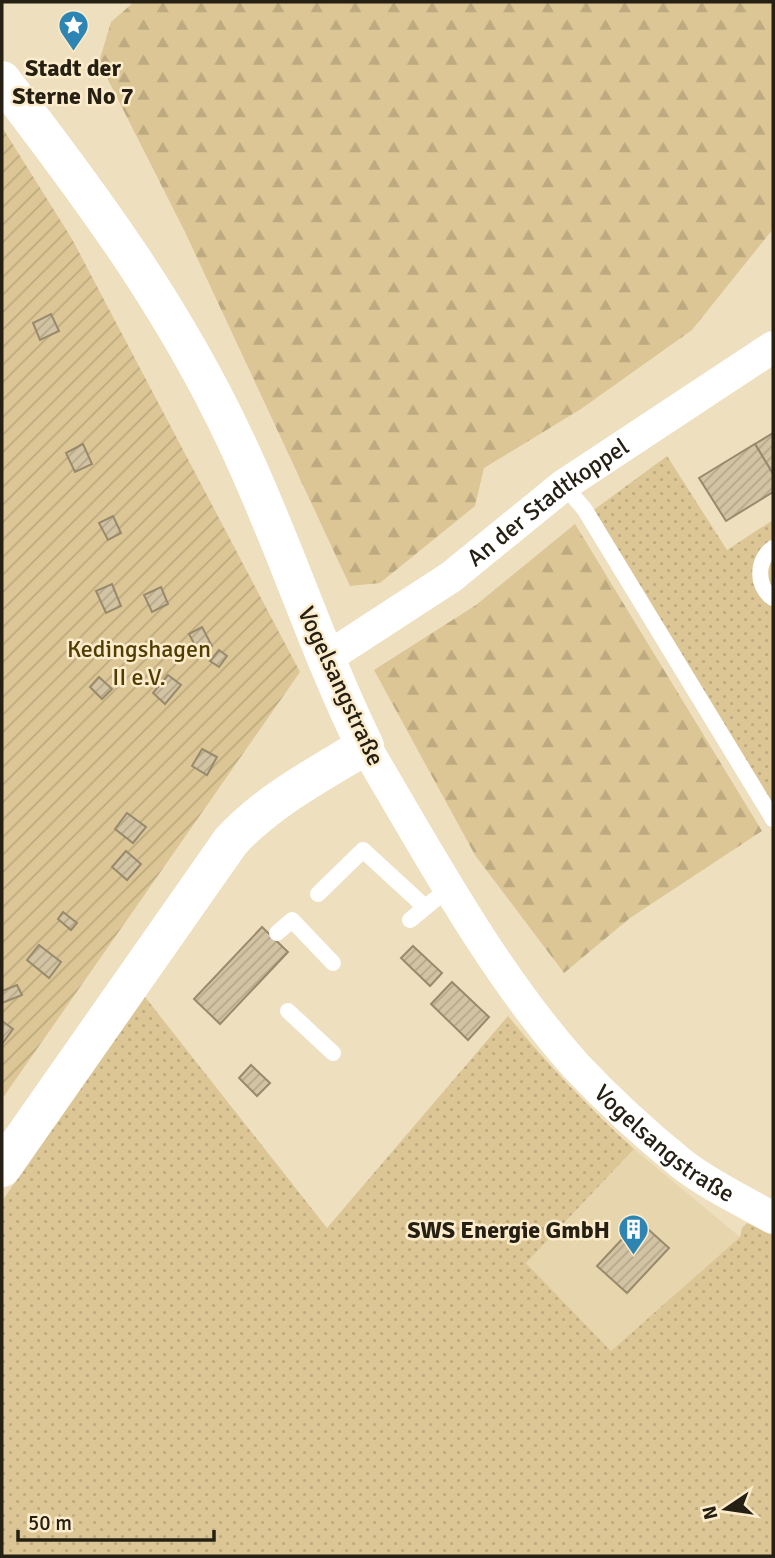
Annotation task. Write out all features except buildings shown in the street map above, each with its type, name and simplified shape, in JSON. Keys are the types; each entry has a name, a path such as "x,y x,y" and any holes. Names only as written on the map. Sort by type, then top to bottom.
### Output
{"street":[{"name":"Vogelsangstraße","path":"2,80 107,219 187,344 236,440 325,659 437,898 516,989 576,1065 629,1117 684,1165 773,1218"},
{"name":"An der Stadtkoppel","path":"325,659 451,577 564,485 773,347"},
{"path":"2,1168 231,841 278,799 365,746"}],"lane":[{"path":"564,485 585,510 773,819"},
{"path":"773,548 767,552 761,566 761,581 768,595 773,598"},
{"path":"318,894 363,850 437,898 410,920"},
{"path":"277,933 292,920 332,963"},
{"path":"288,1011 333,1053"}],"shaded area":[{"path":"634,1149 740,1237 611,1351 526,1263"}],"green space":[{"path":"134,2 773,2 773,229 692,330 581,409 484,468 475,506 380,583 350,586 185,232 99,62 111,22"},
{"name":"Kedingshagen II e.V.","path":"2,127 72,239 300,672 2,1099"},
{"path":"667,456 727,550 773,520 773,806 591,512"},
{"path":"575,524 762,831 630,918 564,973 475,855 374,670 476,605"},
{"path":"145,997 327,1228 508,1016 568,1085 634,1149 526,1263 611,1351 740,1237 742,1228 747,1223 773,1234 773,1556 2,1556 2,1201"}],"place":[{"name":"Stadt der Sterne No 7","path":"73,53"},
{"name":"SWS Energie GmbH","path":"633,1257"}]}
